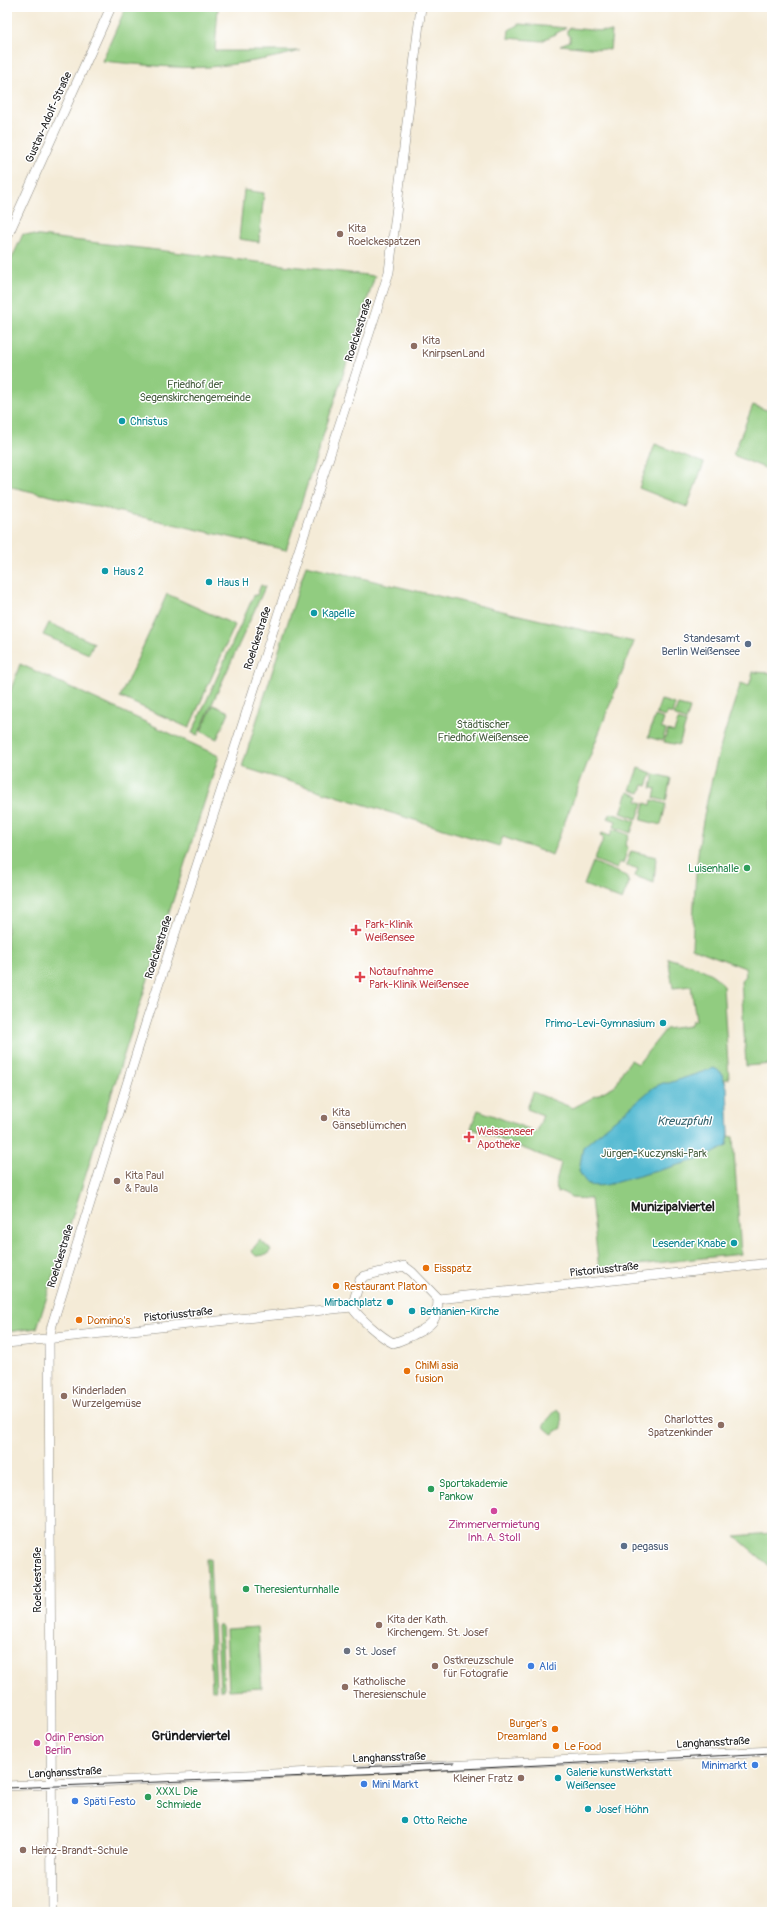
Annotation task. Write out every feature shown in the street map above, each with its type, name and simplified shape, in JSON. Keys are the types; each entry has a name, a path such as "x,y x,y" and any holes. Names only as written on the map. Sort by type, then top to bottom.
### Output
{"street":[{"name":"Gustav-Adolf-Straße","path":"7,237 111,7"},
{"name":"Roelckestraße","path":"52,1912 49,1339 86,1213 389,272 421,7"},
{"name":"Pistoriusstraße","path":"438,1299 772,1263"},
{"path":"404,1266 412,1272 438,1299 436,1314 429,1327 393,1343 360,1317 352,1307 360,1280 365,1276 404,1266"},
{"name":"Pistoriusstraße","path":"7,1344 352,1307"},
{"name":"Langhansstraße","path":"7,1786 772,1751"}],"green space":[{"path":"126,7 218,7 215,51 300,51 255,61 209,67 169,67 102,61"},
{"path":"519,24 566,28 542,41 508,38 509,30"},
{"path":"570,28 612,32 610,50 560,45 570,41 570,36 567,34 567,30"},
{"path":"244,190 264,193 259,242 239,239"},
{"name":"Friedhof der Segenskirchengemeinde","path":"23,234 375,276 286,550 7,486 7,269"},
{"path":"753,405 772,412 772,471 733,455"},
{"path":"655,444 704,463 687,507 639,488"},
{"name":"Städtischer Friedhof Weißensee","path":"306,565 634,642 552,855 503,837 499,846 242,767"},
{"path":"261,585 265,587 198,735 192,733 254,595 257,595"},
{"path":"167,594 235,625 189,728 120,697"},
{"path":"49,623 94,643 89,654 43,635"},
{"path":"20,664 219,756 37,1328 7,1332 7,701"},
{"path":"753,672 772,673 772,1064 746,1066 741,980 746,976 745,968 692,948 694,900 700,836 710,786 719,751 741,683 749,686"},
{"path":"661,700 675,704 672,714 667,712 665,717 656,714"},
{"path":"213,705 229,712 217,739 201,731"},
{"path":"678,705 690,708 686,721 674,715"},
{"path":"655,716 664,719 661,728 666,730 662,741 648,737"},
{"path":"678,720 686,723 679,745 664,742 668,730 674,732"},
{"path":"638,768 652,773 647,786 643,785 640,793 630,790"},
{"path":"654,774 671,778 666,801 654,798 656,789 651,788"},
{"path":"628,792 639,796 637,801 643,803 637,819 621,813"},
{"path":"652,800 666,804 661,825 641,820 645,803 651,805"},
{"path":"611,813 635,821 631,833 614,827 616,821 608,818"},
{"path":"613,829 629,835 625,846 628,847 623,864 620,862 617,869 594,860 604,838 600,836 602,833 610,836"},
{"path":"631,851 656,857 654,883 635,876 638,869 626,865"},
{"path":"593,862 626,876 629,883 622,900 584,885"},
{"name":"Jürgen-Kuczynski-Park","path":"668,958 706,971 719,980 723,986 729,1079 725,1079 725,1081 729,1136 733,1137 741,1254 599,1269 591,1199 571,1198 562,1192 557,1193 556,1182 561,1163 471,1128 478,1110 537,1132 543,1115 527,1109 533,1092 573,1108 616,1085 622,1072 631,1060 638,1064 666,1029 690,1026 692,1021 696,1020 691,986 673,988"},
{"path":"260,1240 271,1250 267,1255 256,1256 251,1251"},
{"path":"557,1409 561,1412 562,1428 552,1434 545,1428 544,1424"},
{"path":"772,1533 772,1568 735,1536"},
{"path":"206,1559 210,1559 216,1690 212,1690"},
{"path":"217,1626 221,1626 224,1690 220,1690"},
{"path":"258,1627 262,1688 229,1690 226,1629"}],"water":[{"name":"Kreuzpfuhl","path":"714,1068 721,1072 727,1087 729,1134 727,1146 704,1158 606,1185 596,1186 587,1183 584,1180 579,1171 583,1147 654,1087"}],"tram line":[{"path":"7,1788 386,1773 772,1753"},
{"path":"358,1767 454,1763"}],"place":[{"name":"Kita Roelckespatzen","path":"340,234"},
{"name":"Kita KnirpsenLand","path":"414,346"},
{"name":"Christus","path":"122,421"},
{"name":"Haus 2","path":"105,571"},
{"name":"Haus H","path":"209,582"},
{"name":"Kapelle","path":"314,613"},
{"name":"Standesamt Berlin Weißensee","path":"748,644"},
{"name":"Luisenhalle","path":"747,868"},
{"name":"Park-Klinik Weißensee","path":"356,930"},
{"name":"Notaufnahme Park-Klinik Weißensee","path":"360,977"},
{"name":"Primo-Levi-Gymnasium","path":"663,1023"},
{"name":"Kita Gänseblümchen","path":"324,1118"},
{"name":"Weissenseer Apotheke","path":"469,1137"},
{"name":"Kita Paul & Paula","path":"117,1181"},
{"name":"Lesender Knabe","path":"734,1243"},
{"name":"Eisspatz","path":"426,1268"},
{"name":"Restaurant Platon","path":"336,1286"},
{"name":"Mirbachplatz","path":"390,1302"},
{"name":"Bethanien-Kirche","path":"412,1311"},
{"name":"Domino's","path":"79,1320"},
{"name":"ChiMi asia fusion","path":"407,1371"},
{"name":"Kinderladen Wurzelgemüse","path":"64,1396"},
{"name":"Charlottes Spatzenkinder","path":"721,1425"},
{"name":"Sportakademie Pankow","path":"431,1489"},
{"name":"Zimmervermietung Inh. A. Stoll","path":"494,1511"},
{"name":"pegasus","path":"624,1546"},
{"name":"Theresienturnhalle","path":"246,1589"},
{"name":"Kita der Kath. Kirchengem. St. Josef","path":"379,1625"},
{"name":"St. Josef","path":"347,1651"},
{"name":"Ostkreuzschule für Fotografie","path":"435,1666"},
{"name":"Aldi","path":"531,1666"},
{"name":"Katholische Theresienschule","path":"345,1687"},
{"name":"Burger's Dreamland","path":"555,1729"},
{"name":"Odin Pension Berlin","path":"37,1743"},
{"name":"Le Food","path":"556,1746"},
{"name":"Minimarkt","path":"755,1765"},
{"name":"Kleiner Fratz","path":"521,1778"},
{"name":"Galerie kunstWerkstatt Weißensee","path":"558,1778"},
{"name":"Mini Markt","path":"364,1784"},
{"name":"XXXL Die Schmiede","path":"148,1797"},
{"name":"Späti Festo","path":"75,1801"},
{"name":"Josef Höhn","path":"588,1809"},
{"name":"Otto Reiche","path":"405,1820"},
{"name":"Heinz-Brandt-Schule","path":"23,1850"}],"district":[{"name":"Munizipalviertel","path":"673,1206"},
{"name":"Gründerviertel","path":"191,1735"}]}
